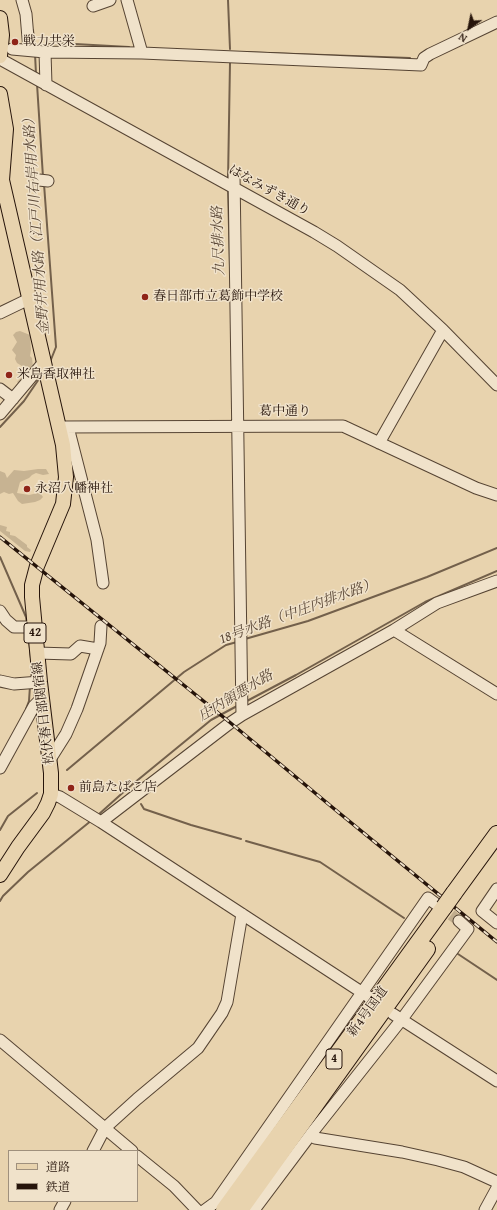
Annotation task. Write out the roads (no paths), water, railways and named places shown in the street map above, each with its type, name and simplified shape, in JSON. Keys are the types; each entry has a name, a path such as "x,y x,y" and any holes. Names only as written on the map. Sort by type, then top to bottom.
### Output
{"highway":[{"name":"新4号国道","path":"240,1210 459,896 497,834"},
{"name":"新4号国道","path":"459,896 497,853"},
{"name":"新4号国道","path":"224,1210 448,912"}],"main road":[{"path":"0,18 4,55"},
{"name":"松伏春日部関宿線","path":"0,94 6,129 1,180 43,364 63,427 65,460 65,491 59,515 37,566 32,585 32,609 51,780 50,794 48,803 43,812 0,875"}],"street":[{"path":"22,0 35,51 46,85"},
{"path":"127,0 142,53"},
{"path":"92,6 106,1"},
{"path":"4,55 35,51 142,53 421,65 424,58 430,54 497,22"},
{"name":"はなみずき通り","path":"4,55 46,85 314,232 359,261 400,290 444,330 497,385"},
{"path":"234,175 230,186 238,426 242,712"},
{"path":"0,313 29,299"},
{"path":"380,442 444,330"},
{"path":"0,414 43,364"},
{"path":"0,389 13,399"},
{"name":"葛中通り","path":"63,427 343,426 476,488 497,495"},
{"path":"63,427 97,540 103,583"},
{"path":"101,822 230,723 242,712 394,630 437,603 497,580"},
{"path":"0,611 6,620 14,627 35,627"},
{"path":"49,761 58,749 68,728 93,667 100,643 101,626"},
{"path":"394,630 497,694"},
{"path":"37,653 71,654 80,646 98,649"},
{"path":"0,681 14,684 40,682"},
{"path":"0,768 34,706 42,698"},
{"path":"50,794 60,797 101,822 242,917 365,994"},
{"path":"497,889 482,912 497,923"},
{"path":"205,1210 216,1202 365,994 428,898 468,929 398,1017 254,1210"},
{"path":"93,1150 105,1128 198,1048 222,1013 227,1002 242,917"},
{"path":"398,1017 497,1081"},
{"path":"0,1040 131,1150"},
{"path":"311,1134 315,1138 402,1152 438,1160 464,1167 497,1182"},
{"path":"138,1157 174,1186 197,1210"},
{"path":"485,1210 497,1188"}],"waterway":[{"name":"九尺排水路","path":"228,0 230,49"},
{"name":"金野井用水路（江戸川右岸用水路）","path":"33,30 35,48"},
{"path":"46,44 57,43 129,47"},
{"path":"239,52 410,58"},
{"name":"金野井用水路（江戸川右岸用水路）","path":"35,54 36,74"},
{"name":"九尺排水路","path":"228,180 230,63"},
{"name":"金野井用水路（江戸川右岸用水路）","path":"37,84 43,177"},
{"name":"金野井用水路（江戸川右岸用水路）","path":"44,184 56,347 50,362"},
{"name":"九尺排水路","path":"228,189 230,266"},
{"name":"金野井用水路（江戸川右岸用水路）","path":"0,427 24,401 41,376"},
{"name":"18号水路（中庄内排水路）","path":"245,639 308,621 427,577 497,548"},
{"name":"金野井用水路（江戸川右岸用水路）","path":"0,557 26,617 27,624"},
{"name":"庄内領悪水路","path":"245,702 425,602 497,571"},
{"name":"金野井用水路（江戸川右岸用水路）","path":"28,630 32,668 31,680"},
{"name":"18号水路（中庄内排水路）","path":"67,770 184,672 226,645 237,642"},
{"name":"金野井用水路（江戸川右岸用水路）","path":"26,709 29,701 30,686"},
{"name":"庄内領悪水路","path":"98,815 128,788 211,720 237,706"},
{"name":"18号水路（中庄内排水路）","path":"0,830 8,816 37,793"},
{"path":"141,804 144,809 191,825 241,839"},
{"name":"庄内領悪水路","path":"0,901 3,896 28,872 92,820"},
{"path":"246,841 320,862 404,918"},
{"path":"458,954 497,980"}],"tunnel":[{"path":"438,905 459,921"}],"railway":[{"path":"0,537 227,720 497,942"}],"place":[{"name":"戦力共栄","path":"15,42"},
{"name":"春日部市立葛飾中学校","path":"145,297"},
{"name":"米島香取神社","path":"9,375"},
{"name":"永沼八幡神社","path":"27,489"},
{"name":"前島たばこ店","path":"71,788"}]}
